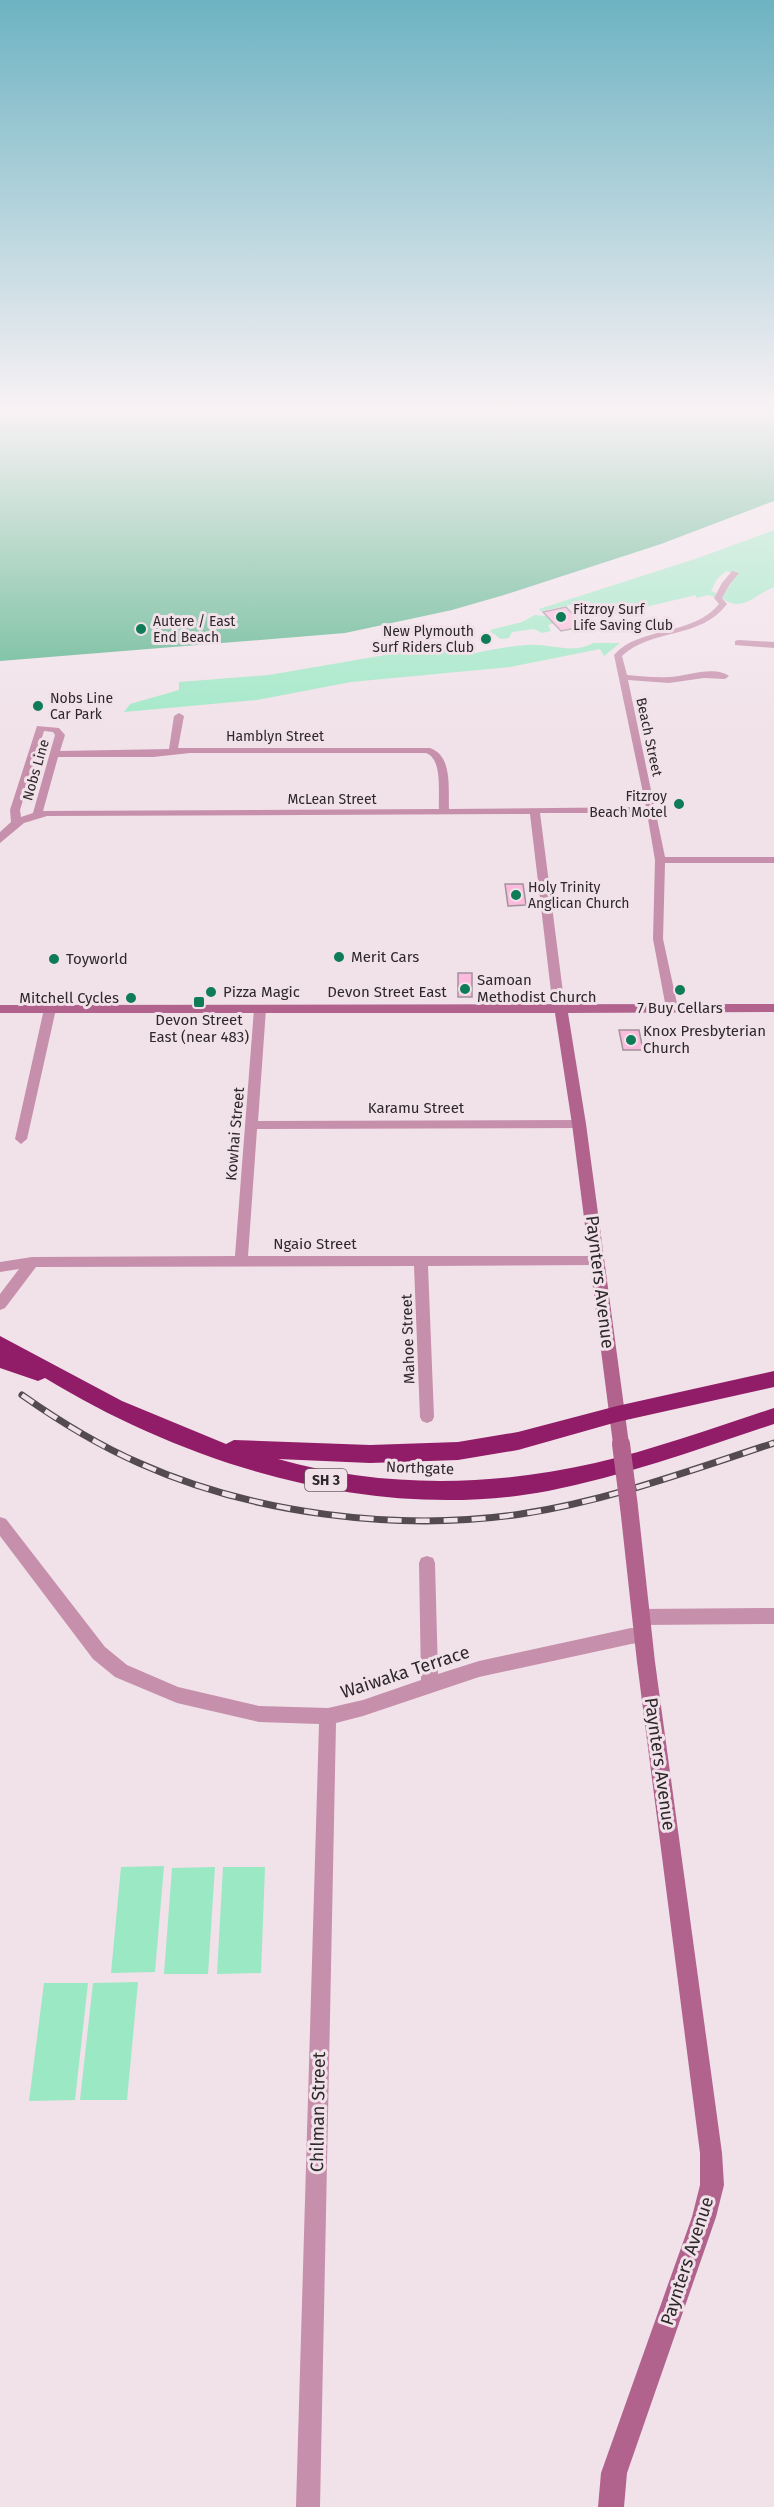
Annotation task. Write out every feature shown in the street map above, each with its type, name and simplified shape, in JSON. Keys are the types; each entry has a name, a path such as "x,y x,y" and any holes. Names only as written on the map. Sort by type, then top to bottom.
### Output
{"highway":[{"name":"Northgate","path":"0,1344 74,1385 188,1439 257,1464 310,1477 392,1488 475,1489 516,1486 595,1472 774,1416"},
{"name":"Northgate","path":"0,1360 74,1385"},
{"path":"188,1439 239,1449 269,1451 429,1453 458,1451 518,1441 617,1413 774,1379"}],"street":[{"name":"Beach Street","path":"672,1008 658,939 660,860 618,655 624,649 682,630 720,609 723,604 718,598 719,594 735,573"},
{"path":"738,643 774,645"},
{"path":"622,677 660,679 684,678 691,675 725,676"},
{"path":"173,751 179,716"},
{"name":"Nobs Line","path":"16,822 15,810 40,728 52,728 59,732 37,815"},
{"name":"Hamblyn Street","path":"54,754 427,750 435,753 441,762 444,812"},
{"path":"535,810 558,1000 561,1009"},
{"name":"McLean Street","path":"16,822 37,815 57,813 650,810"},
{"path":"0,840 4,832 16,822"},
{"path":"660,860 774,860"},
{"name":"Devon Street East","path":"0,1009 774,1008"},
{"path":"21,1139 50,1009"},
{"name":"Kowhai Street","path":"241,1261 260,1009"},
{"name":"Paynters Avenue","path":"561,1009 597,1260 711,2153 712,2185 704,2217 614,2473 611,2507"},
{"name":"Karamu Street","path":"252,1125 579,1124"},
{"name":"Mahoe Street","path":"421,1260 427,1417"},
{"name":"Ngaio Street","path":"0,1267 32,1262 597,1260"},
{"path":"0,1318 2,1303 32,1262"},
{"name":"Waiwaka Terrace","path":"0,1524 93,1646 121,1671 177,1695 260,1714 328,1716 363,1708 479,1669 631,1636 643,1626 774,1616"},
{"path":"427,1563 430,1684"},
{"name":"Chilman Street","path":"308,2507 328,1716"}],"shaded area":[{"path":"0,526 708,526 661,544 504,595 452,610 345,633 0,661"},
{"path":"774,530 774,587 749,601 736,604 722,598 737,574 726,571 717,579 711,591 716,593 715,597 708,595 696,598 696,595 603,617 590,613 587,609 590,601 541,611 539,609 698,558"},
{"path":"535,615 546,616 554,623 548,625 551,631 542,633 534,629 512,632 509,638 501,639 490,630 522,622"},
{"path":"593,643 620,643 604,656 600,649 510,667 351,682 257,700 124,712 130,704 179,690 179,682 269,675 420,649 423,653 468,649 469,652 464,653 466,655 519,646 577,648"},
{"path":"164,1866 155,1972 111,1973 121,1867"},
{"path":"215,1867 208,1974 164,1974 172,1868"},
{"path":"223,1867 265,1867 261,1973 217,1974"},
{"path":"138,1982 127,2100 80,2100 93,1983"},
{"path":"44,1983 88,1983 75,2100 29,2101"}],"building":[{"name":"Fitzroy Surf Life Saving Club","path":"566,607 579,621 576,622 581,627 561,631 543,612"},
{"name":"Holy Trinity Anglican Church","path":"505,884 523,884 526,905 508,906"},
{"name":"Samoan Methodist Church","path":"458,973 472,973 472,997 458,997"},
{"name":"Knox Presbyterian Church","path":"619,1030 639,1030 643,1050 623,1050"}],"railway":[{"path":"22,1395 64,1423 109,1448 183,1481 229,1495 278,1506 376,1519 425,1521 474,1519 553,1508 649,1484 774,1443"}],"place":[{"name":"Fitzroy Surf Life Saving Club","path":"561,617"},
{"name":"Autere / East End Beach","path":"141,629"},
{"name":"New Plymouth Surf Riders Club","path":"486,639"},
{"name":"Nobs Line Car Park","path":"38,706"},
{"name":"Fitzroy Beach Motel","path":"679,804"},
{"name":"Holy Trinity Anglican Church","path":"516,895"},
{"name":"Merit Cars","path":"339,957"},
{"name":"Toyworld","path":"54,959"},
{"name":"Samoan Methodist Church","path":"465,989"},
{"name":"7 Buy Cellars","path":"680,990"},
{"name":"Pizza Magic","path":"211,992"},
{"name":"Mitchell Cycles","path":"131,998"},
{"name":"Devon Street East (near 483)","path":"199,1002"},
{"name":"Knox Presbyterian Church","path":"631,1040"}]}
